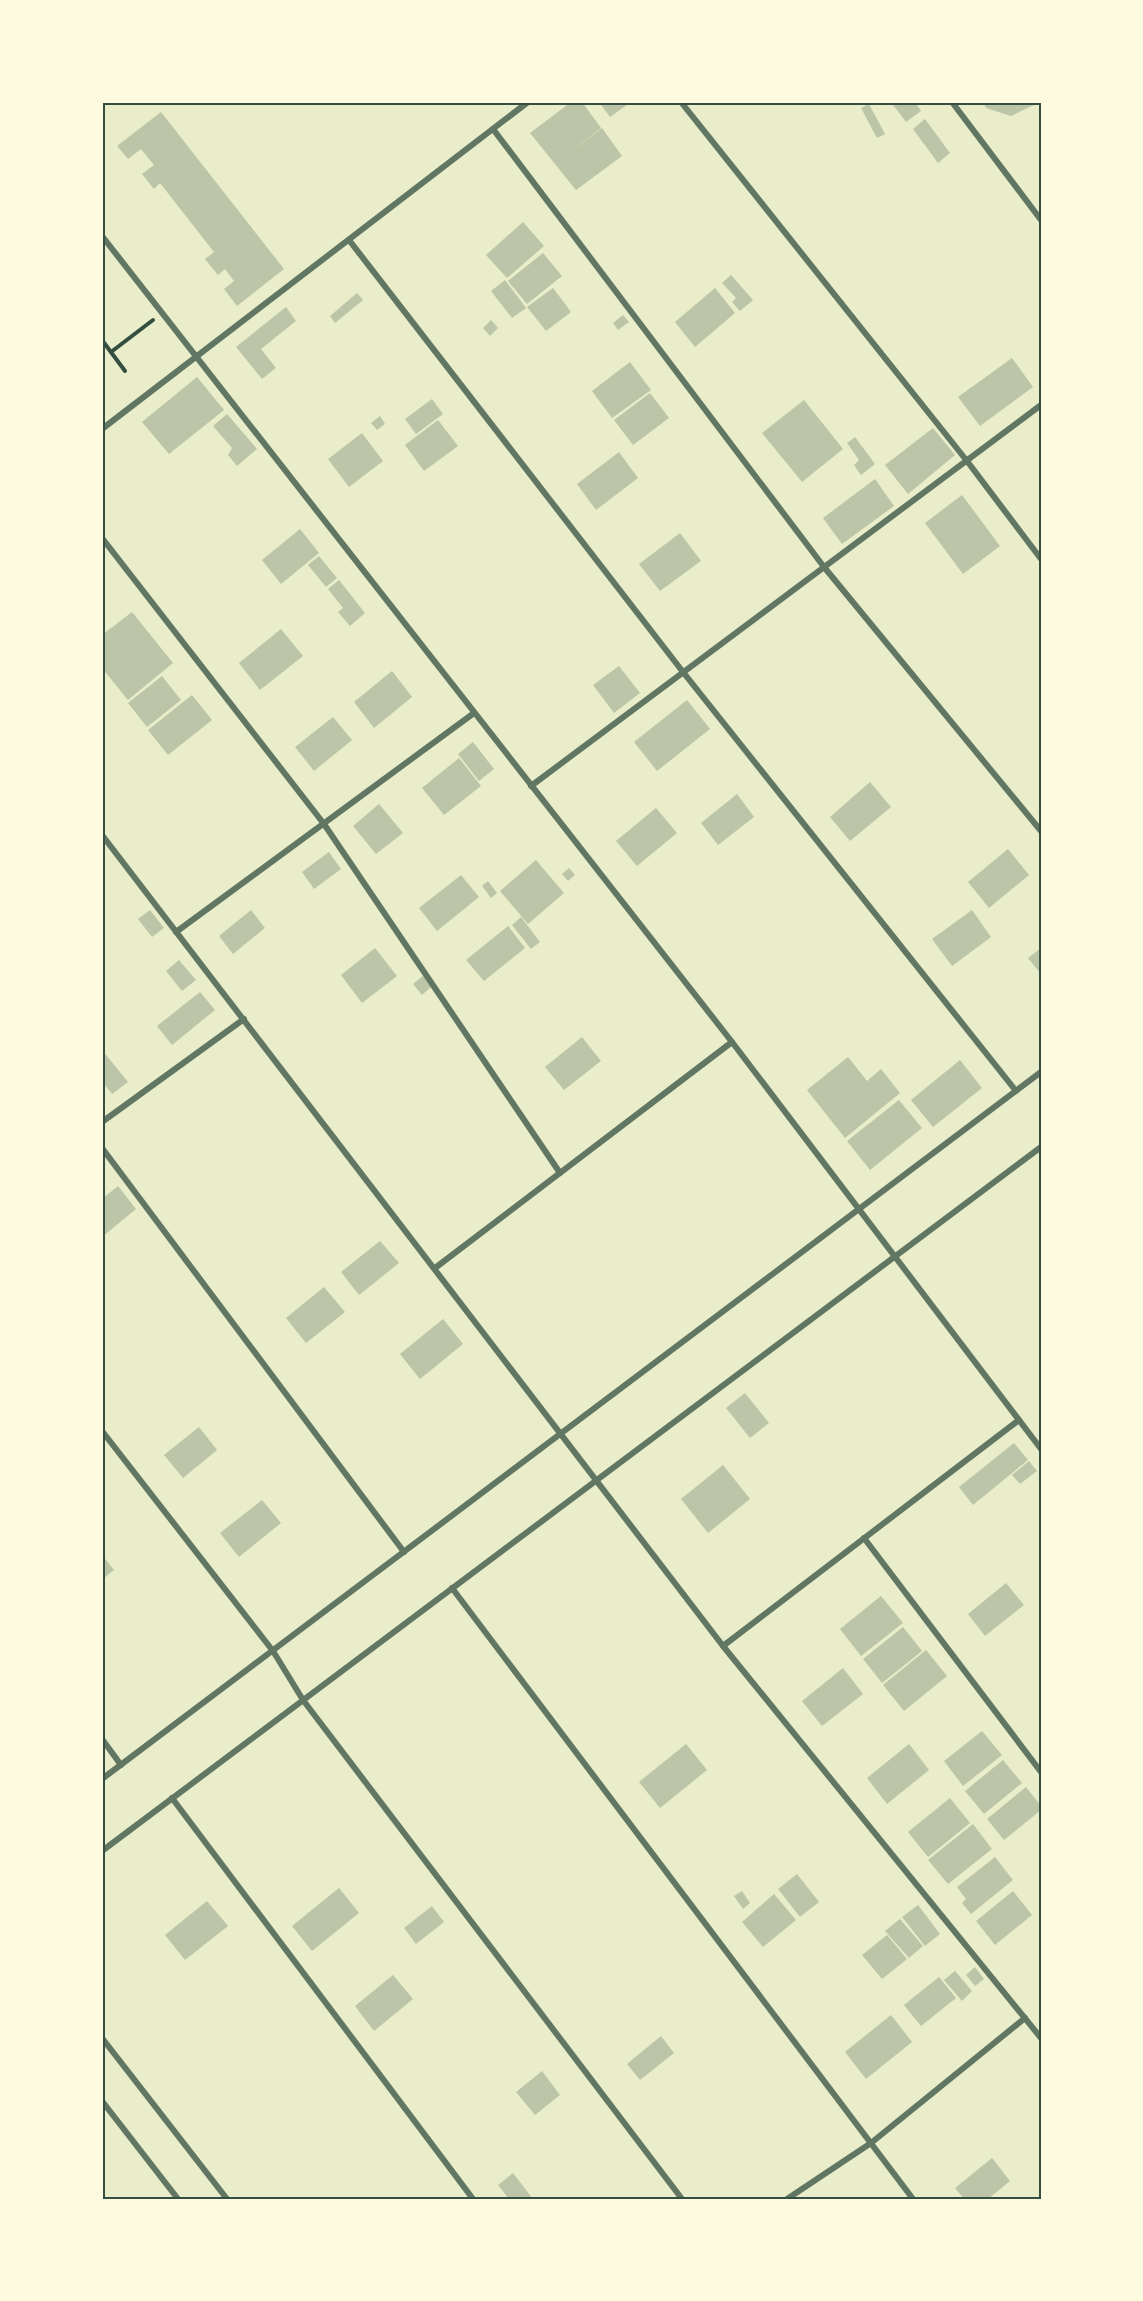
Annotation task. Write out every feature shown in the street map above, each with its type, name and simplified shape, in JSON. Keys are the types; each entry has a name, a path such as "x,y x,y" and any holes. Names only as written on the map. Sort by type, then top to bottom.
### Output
{"street":[{"path":"102,429 528,102"},
{"path":"681,102 967,461 1041,559"},
{"path":"952,102 1041,220"},
{"path":"493,129 824,567 1041,831"},
{"path":"102,236 732,1042 857,1210 1041,1449"},
{"path":"349,240 683,672 1016,1091"},
{"path":"531,786 1041,405"},
{"path":"102,538 324,824 560,1173"},
{"path":"176,932 474,713"},
{"path":"102,835 723,1646 1041,2038"},
{"path":"102,1122 244,1019"},
{"path":"435,1268 732,1042"},
{"path":"102,1779 1041,1072"},
{"path":"102,1851 1041,1147"},
{"path":"102,1148 404,1552"},
{"path":"723,1646 1019,1420"},
{"path":"102,1431 273,1651 303,1700 682,2199"},
{"path":"864,1538 1041,1772"},
{"path":"452,1588 913,2199"},
{"path":"102,1739 121,1765"},
{"path":"172,1798 473,2199"},
{"path":"787,2199 872,2143 1025,2018"},
{"path":"102,2038 227,2199"},
{"path":"102,2101 177,2199"}],"path":[{"path":"111,352 162,313"},
{"path":"102,340 125,371"}],"building":[{"path":"571,102 582,102 601,128 567,155 602,128 622,156 576,190 530,133"},
{"path":"599,102 631,102 610,117"},
{"path":"891,102 915,102 921,111 906,122"},
{"path":"983,102 1035,102 1036,104 1011,116 986,108"},
{"path":"869,104 885,134 877,138 861,108"},
{"path":"161,112 284,269 237,306 224,289 234,281 225,269 218,275 205,259 214,252 160,183 154,189 142,174 154,165 141,149 128,159 117,146"},
{"path":"925,119 950,153 938,163 913,129"},
{"path":"523,222 544,246 507,278 486,255"},
{"path":"543,253 562,276 527,304 508,281"},
{"path":"731,275 753,300 740,311 732,302 736,298 722,283"},
{"path":"505,280 526,308 512,318 491,291"},
{"path":"553,288 571,312 546,331 527,307"},
{"path":"715,288 735,313 695,347 675,322"},
{"path":"357,293 363,300 335,323 330,316"},
{"path":"286,307 296,321 261,349 276,368 262,379 236,347"},
{"path":"623,315 629,322 618,330 613,323"},
{"path":"491,320 498,328 490,336 483,328"},
{"path":"1012,358 1033,387 980,426 958,397"},
{"path":"630,362 651,390 612,418 592,391"},
{"path":"197,377 224,410 169,454 142,422"},
{"path":"650,393 669,418 633,445 614,420"},
{"path":"432,399 443,414 416,434 405,419"},
{"path":"804,400 843,449 802,482 762,433"},
{"path":"227,414 257,449 237,466 228,455 232,448 213,426"},
{"path":"380,416 385,424 377,430 371,423"},
{"path":"438,420 458,446 424,471 405,445"},
{"path":"933,428 955,455 908,494 885,465"},
{"path":"362,433 383,461 349,487 328,459"},
{"path":"855,437 875,464 861,475 854,465 859,460 847,443"},
{"path":"619,452 638,478 596,510 577,484"},
{"path":"875,479 894,506 842,544 823,518"},
{"path":"962,495 1000,546 963,574 925,523"},
{"path":"300,529 319,553 281,584 262,560"},
{"path":"680,533 701,561 660,591 639,564"},
{"path":"319,556 337,578 326,587 308,565"},
{"path":"339,580 365,613 350,626 338,612 343,608 328,589"},
{"path":"132,612 173,663 128,700 102,668 102,635"},
{"path":"281,629 303,656 260,690 239,663"},
{"path":"619,666 640,693 614,713 593,685"},
{"path":"392,671 412,697 374,728 354,702"},
{"path":"162,676 181,700 147,727 128,703"},
{"path":"192,695 212,720 168,755 148,730"},
{"path":"687,700 710,729 657,771 634,742"},
{"path":"333,717 352,740 314,771 295,747"},
{"path":"473,742 494,769 479,781 458,754"},
{"path":"459,758 481,786 444,815 422,788"},
{"path":"870,782 891,807 850,841 830,817"},
{"path":"737,794 754,817 718,845 701,823"},
{"path":"379,804 403,833 376,854 353,826"},
{"path":"656,808 677,833 637,866 616,841"},
{"path":"1008,849 1029,875 989,908 968,882"},
{"path":"329,852 341,869 314,889 302,872"},
{"path":"536,860 564,893 528,924 500,891"},
{"path":"569,868 575,875 568,881 562,874"},
{"path":"461,875 479,897 437,931 419,908"},
{"path":"488,881 497,893 491,898 482,886"},
{"path":"150,910 164,928 152,937 138,919"},
{"path":"251,910 265,928 233,954 219,936"},
{"path":"972,910 991,937 952,966 932,939"},
{"path":"521,917 540,942 531,949 512,925"},
{"path":"508,926 525,948 484,981 466,960"},
{"path":"375,948 397,976 362,1003 341,975"},
{"path":"1041,948 1041,974 1028,958"},
{"path":"179,960 196,980 182,991 166,971"},
{"path":"423,976 431,987 422,995 413,984"},
{"path":"200,992 215,1010 172,1045 157,1026"},
{"path":"582,1037 601,1061 564,1090 545,1067"},
{"path":"102,1050 128,1082 112,1094 102,1081"},
{"path":"848,1057 867,1081 881,1069 900,1093 845,1138 807,1090"},
{"path":"960,1060 982,1088 933,1127 911,1100"},
{"path":"899,1100 922,1128 870,1170 847,1141"},
{"path":"118,1186 136,1209 102,1237 102,1199"},
{"path":"380,1241 399,1263 359,1295 341,1272"},
{"path":"324,1287 345,1312 306,1343 286,1318"},
{"path":"443,1319 463,1344 420,1379 400,1354"},
{"path":"745,1393 769,1423 750,1438 726,1408"},
{"path":"199,1427 217,1450 183,1478 164,1455"},
{"path":"1014,1443 1028,1460 973,1505 959,1487"},
{"path":"1029,1461 1037,1471 1020,1484 1012,1475"},
{"path":"723,1465 750,1499 708,1533 681,1499"},
{"path":"262,1500 281,1523 239,1557 220,1533"},
{"path":"102,1555 114,1570 104,1578 102,1575"},
{"path":"1006,1583 1024,1605 985,1636 968,1614"},
{"path":"881,1596 903,1623 861,1656 840,1629"},
{"path":"903,1627 922,1651 882,1683 863,1659"},
{"path":"926,1650 947,1676 904,1711 883,1685"},
{"path":"843,1668 863,1694 822,1726 802,1701"},
{"path":"982,1731 1002,1755 963,1786 944,1761"},
{"path":"686,1744 707,1770 660,1808 639,1782"},
{"path":"909,1744 929,1770 887,1804 867,1778"},
{"path":"1003,1760 1022,1783 984,1814 965,1791"},
{"path":"1026,1787 1041,1806 1041,1810 1004,1840 987,1819"},
{"path":"950,1798 970,1823 928,1857 908,1832"},
{"path":"973,1824 992,1849 948,1884 928,1860"},
{"path":"995,1857 1013,1880 971,1914 962,1903 966,1899 957,1887"},
{"path":"797,1874 819,1902 800,1917 778,1889"},
{"path":"339,1888 359,1913 312,1951 292,1926"},
{"path":"742,1891 750,1903 743,1909 734,1896"},
{"path":"1013,1891 1032,1915 995,1945 976,1921"},
{"path":"774,1894 796,1920 763,1947 742,1922"},
{"path":"207,1901 228,1926 185,1960 165,1935"},
{"path":"918,1905 940,1934 925,1946 902,1917"},
{"path":"432,1906 444,1922 416,1944 404,1928"},
{"path":"900,1919 923,1946 909,1958 885,1931"},
{"path":"887,1935 907,1959 882,1979 862,1955"},
{"path":"975,1967 984,1979 975,1986 966,1975"},
{"path":"955,1971 972,1991 962,2001 944,1980"},
{"path":"393,1975 413,1999 374,2031 355,2006"},
{"path":"939,1977 956,1998 921,2026 904,2005"},
{"path":"891,2015 912,2042 866,2079 845,2052"},
{"path":"661,2036 674,2053 640,2080 627,2064"},
{"path":"542,2071 560,2095 535,2115 516,2092"},
{"path":"992,2158 1010,2181 988,2199 964,2199 955,2188"},
{"path":"513,2173 533,2199 509,2199 498,2185"}]}
